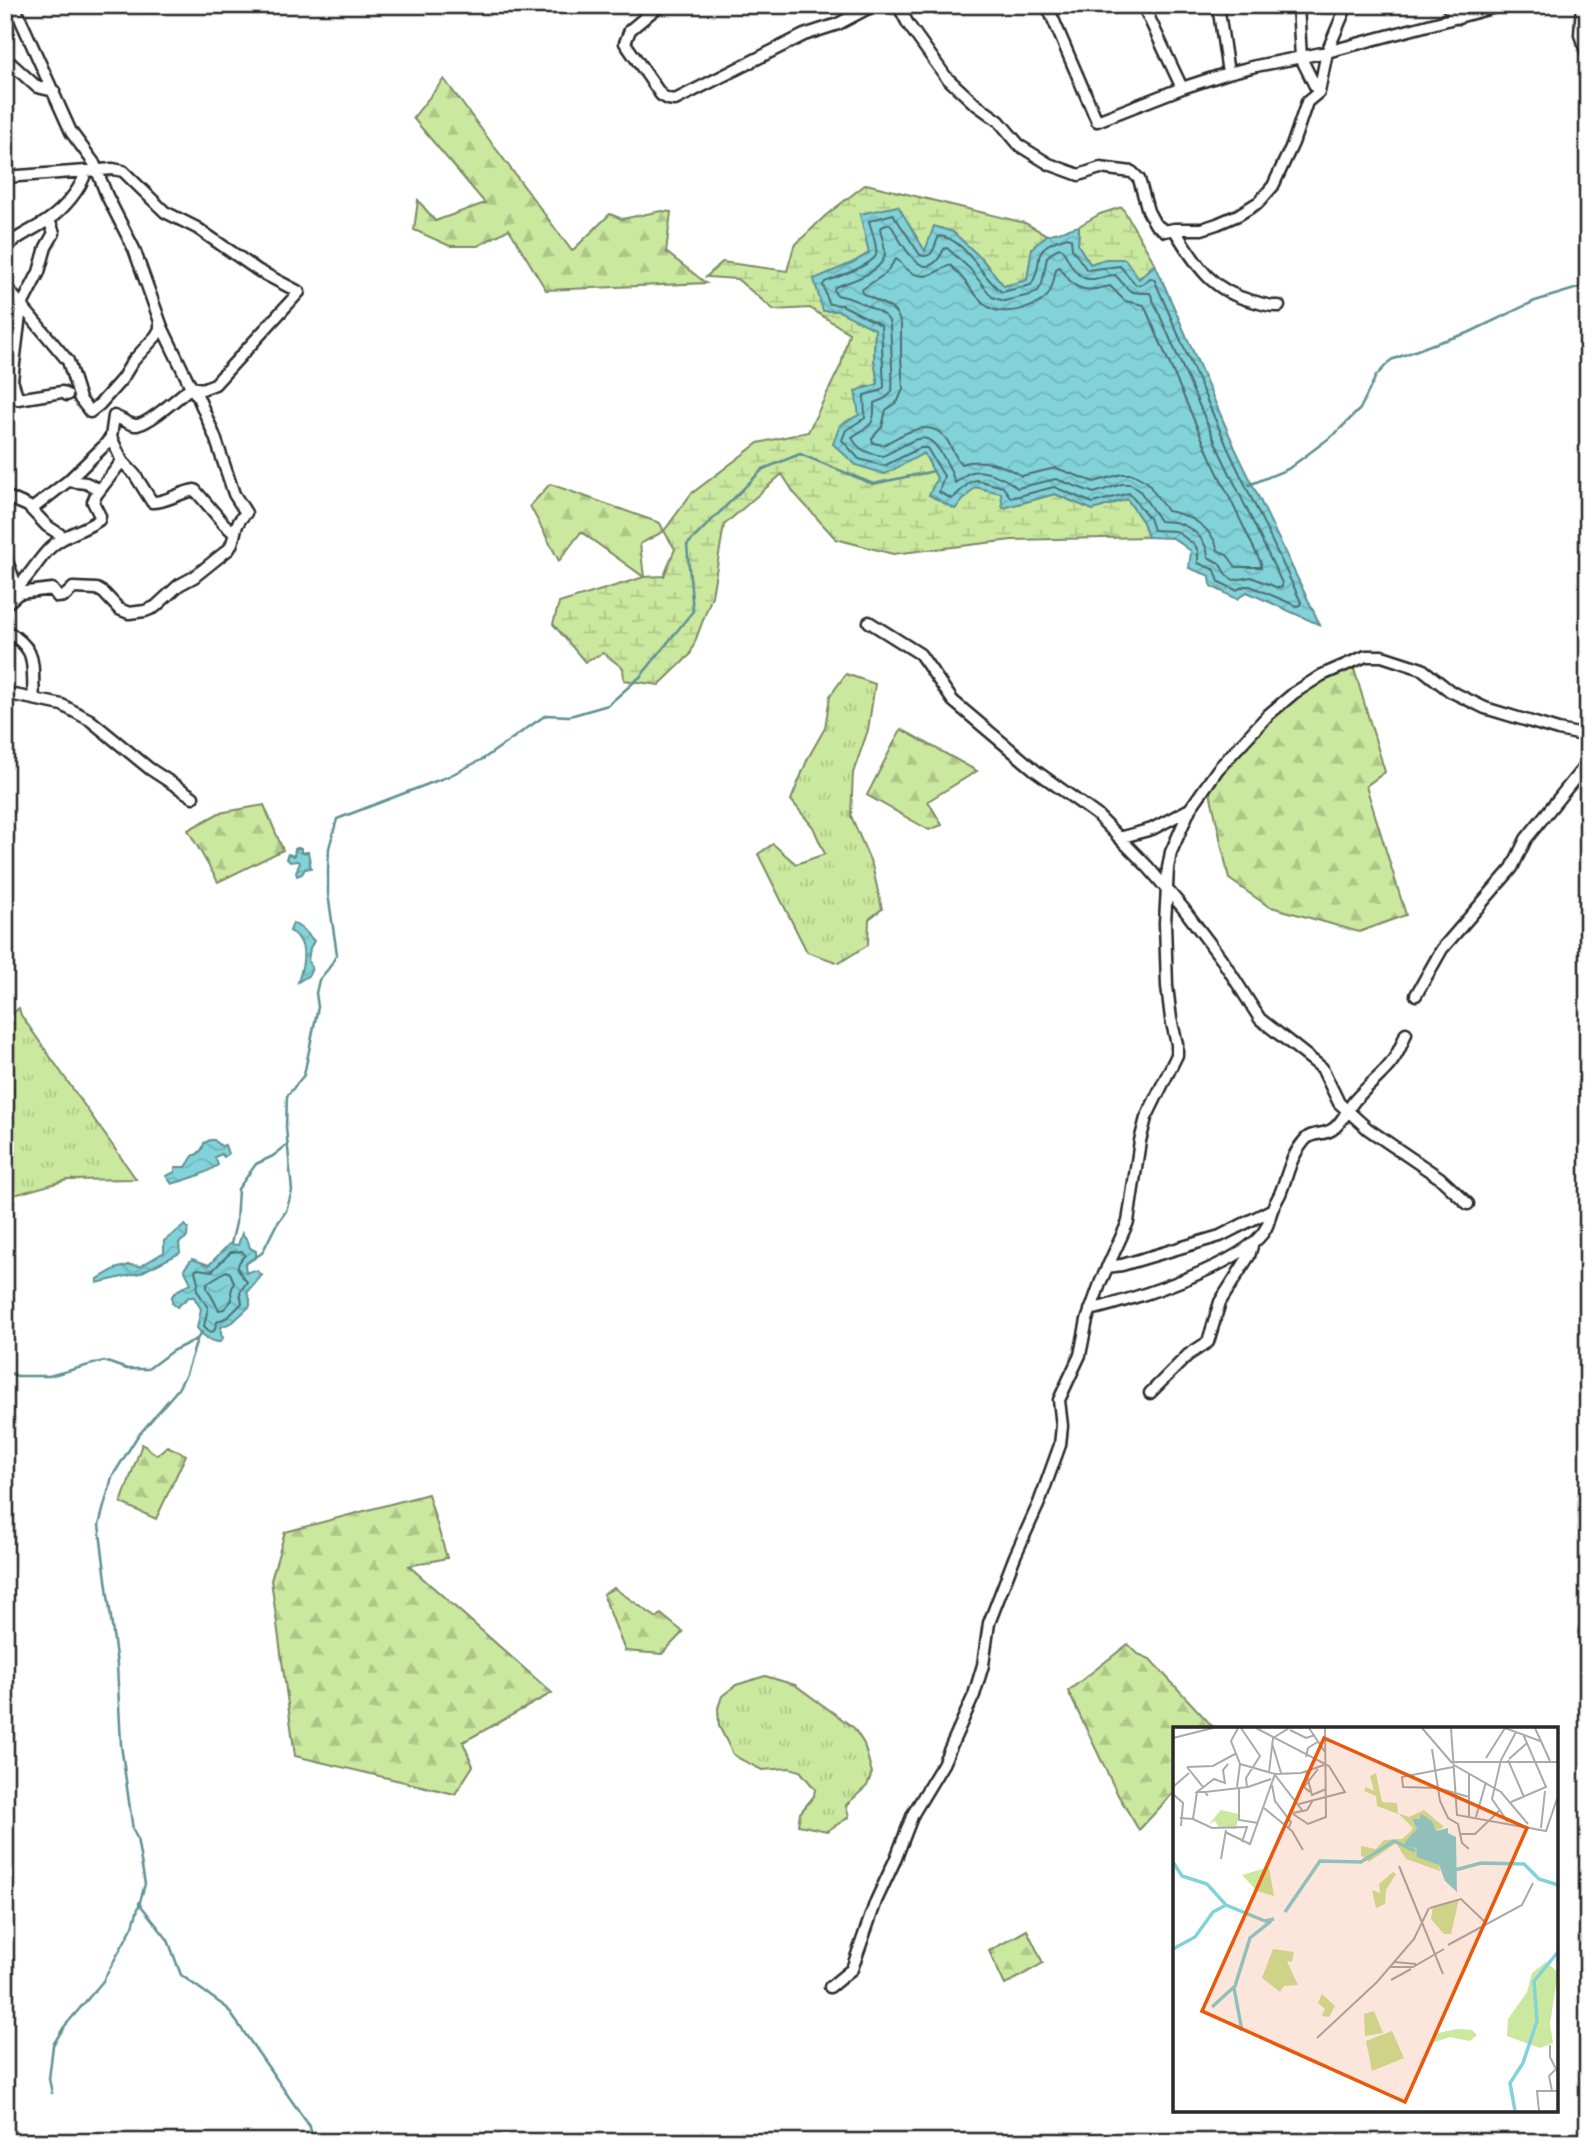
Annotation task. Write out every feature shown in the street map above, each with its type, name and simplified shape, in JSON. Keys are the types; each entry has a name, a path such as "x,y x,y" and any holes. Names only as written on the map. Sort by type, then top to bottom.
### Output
{"street":[{"path":"14,5 71,132 89,156 92,172 134,249 160,321 198,397 234,494 246,513 236,523 232,544 227,550 194,577 179,585 155,607 145,611 129,613 119,609 97,589 73,588 61,597 52,589 18,590"},
{"path":"660,5 631,30 625,43 662,95 675,100 804,36 838,24 874,5"},
{"path":"898,5 908,24 946,77 974,103 999,121 1020,146 1049,164 1079,175 1100,168 1132,172 1139,178 1155,224 1165,231 1202,229 1217,224 1259,202 1273,186 1293,143 1307,102 1319,92 1327,52 1347,5"},
{"path":"1047,5 1097,121 1228,73 1327,52 1503,5"},
{"path":"1143,5 1182,88"},
{"path":"1218,5 1228,73"},
{"path":"1298,5 1301,58 1319,92"},
{"path":"1446,5 1460,18"},
{"path":"1582,5 1580,35 1587,54"},
{"path":"5,58 37,87 54,91"},
{"path":"5,177 113,169 123,171 165,212 197,228 259,271 299,292 215,384 202,389 191,387 164,409 139,424 134,425 114,416 111,437 122,461 135,475 152,502 158,503 183,491 194,490 233,531"},
{"path":"5,248 30,229 49,220 92,172"},
{"path":"49,220 54,233 22,307 9,389 18,399 62,393 67,395"},
{"path":"1174,229 1197,265 1214,284 1234,296 1279,306"},
{"path":"5,290 11,293 68,361 80,399 90,412 122,379 132,361 156,336 160,330 160,321"},
{"path":"32,509 68,481 111,437"},
{"path":"5,605 50,548 64,537 99,520 100,516 93,502 122,461"},
{"path":"68,481 86,483 100,490"},
{"path":"5,496 32,509 47,527 64,537"},
{"path":"5,556 18,590"},
{"path":"869,622 920,654 953,701 1036,771 1097,815 1167,889 1216,949 1257,1016 1322,1068 1339,1103 1368,1129 1440,1178 1468,1204"},
{"path":"5,630 30,650 34,698"},
{"path":"830,1987 852,1969 876,1901 913,1814 943,1764 974,1695 983,1664 989,1623 1060,1445 1062,1426 1059,1399 1080,1355 1090,1310 1128,1222 1146,1118 1177,1055 1167,986 1167,889 1171,852 1190,809 1218,769 1268,715 1294,693 1322,675 1366,656 1382,656 1422,669 1450,691 1485,708 1588,736"},
{"path":"5,693 62,705 90,720 150,769 193,797"},
{"path":"1416,995 1442,949 1512,867 1526,839 1588,762"},
{"path":"1119,838 1152,829 1190,809"},
{"path":"1090,1310 1126,1301 1182,1280 1232,1258 1252,1245 1267,1226 1287,1170 1304,1140 1333,1129 1393,1062 1406,1033"},
{"path":"1107,1267 1220,1236 1271,1210"},
{"path":"1150,1393 1188,1355 1208,1342 1220,1302 1249,1256 1252,1245"}],"green space":[{"path":"444,79 572,251 610,214 622,219 661,211 671,212 666,252 706,283 546,290 509,229 478,246 450,246 414,230 418,200 435,221 485,203 413,118"},
{"path":"866,184 1025,223 1047,235 1032,249 1027,280 1004,286 981,258 925,252 869,253 854,262 839,311 875,328 874,359 878,385 865,387 924,453 937,478 1001,493 1003,508 1055,494 1093,510 1127,499 1143,522 1148,537 1012,540 893,554 836,539 794,493 782,474 724,525 712,596 690,655 659,685 624,680 623,668 603,653 585,662 553,624 559,603 644,577 664,576 675,549 664,531 691,494 758,443 808,432 841,365 849,333 810,308 774,310 737,279 706,277 722,262 787,271 794,246 825,216"},
{"path":"1122,207 1155,264 1138,279 1106,259 1090,264 1078,245 1079,226 1100,214"},
{"path":"550,484 660,523 664,531 640,544 644,577 581,532 559,561 530,506"},
{"path":"1352,662 1385,772 1366,786 1406,915 1359,932 1268,906 1229,879 1208,783 1268,715"},
{"path":"846,674 875,684 868,730 853,773 851,816 872,865 882,909 869,919 868,945 839,963 807,952 758,854 773,844 796,864 825,854 813,827 791,800 808,758 825,728 830,696"},
{"path":"901,729 977,771 928,801 942,825 929,830 867,795"},
{"path":"264,805 283,850 218,882 188,830 219,813"},
{"path":"19,1008 21,1015 136,1179 67,1180 11,1196 5,1193 5,1020"},
{"path":"142,1444 157,1455 167,1446 186,1455 156,1519 121,1503"},
{"path":"428,1494 447,1558 409,1566 552,1693 463,1742 473,1766 455,1794 295,1756 271,1580 285,1532"},
{"path":"614,1588 657,1618 661,1614 683,1632 662,1654 625,1651 603,1594"},
{"path":"1588,1617 1588,1677 1578,1631 1581,1621"},
{"path":"1128,1644 1138,1654 1150,1659 1213,1727 1173,1727 1173,1793 1139,1830 1118,1795 1068,1691"},
{"path":"765,1676 795,1685 854,1728 864,1744 872,1773 867,1786 846,1805 849,1817 827,1831 798,1825 800,1813 814,1796 815,1789 800,1771 789,1768 762,1770 740,1759 733,1754 719,1726 718,1708 722,1696 736,1685"},
{"path":"1027,1930 1043,1963 1005,1985 989,1951"}],"water":[{"path":"898,206 925,251 934,226 953,232 981,258 1004,286 1027,280 1032,248 1047,235 1079,226 1078,245 1090,264 1106,259 1125,259 1139,279 1155,264 1235,448 1320,625 1247,592 1237,599 1211,586 1210,576 1189,568 1191,551 1173,538 1148,537 1143,522 1127,499 1093,510 1055,494 1003,508 1001,493 975,487 955,509 929,495 937,478 924,453 885,474 856,465 833,444 840,425 859,415 855,391 878,384 874,359 875,329 839,311 823,311 814,279 869,253 860,214"},
{"path":"297,848 301,848 301,853 308,852 311,868 305,869 297,876 300,863 290,862 286,858 288,854 294,856"},
{"path":"293,923 314,941 308,961 312,968 309,975 298,982 303,954 300,941 290,931"},
{"path":"210,1140 221,1146 225,1145 228,1154 215,1157 218,1165 207,1171 172,1184 166,1176 175,1172 175,1167 186,1167 193,1156 202,1150 204,1143"},
{"path":"185,1225 188,1228 187,1237 179,1243 180,1253 140,1273 97,1283 98,1279 115,1269 129,1265 141,1266 164,1252 164,1241"},
{"path":"242,1233 250,1248 256,1251 256,1257 245,1264 246,1273 254,1271 262,1275 247,1293 250,1306 233,1322 221,1327 223,1338 220,1342 213,1341 197,1328 201,1309 194,1297 189,1297 177,1307 172,1303 172,1296 191,1283 184,1269 192,1259 209,1265 229,1244 238,1245"}],"waterway":[{"path":"1249,485 1288,469 1336,433 1360,409 1376,376 1391,360 1468,333 1535,301 1588,285"},
{"path":"245,1264 262,1253 286,1211 292,1191 286,1127 287,1096 304,1075 318,1007 316,993 319,980 337,954 328,894 329,848 337,819 449,776 483,759 546,715 570,716 608,705 641,676 693,611 687,545 763,469 800,454 873,484 934,471"},
{"path":"231,1244 236,1223 238,1189 256,1164 287,1145"},
{"path":"5,1371 17,1376 49,1376 104,1361 127,1369 148,1369 172,1351 197,1339 202,1332"},
{"path":"52,2093 49,2079 53,2045 64,2027 103,1981 133,1926 145,1884 137,1838 133,1830 121,1745 117,1665 99,1525 112,1477 137,1437 178,1389 197,1340"},
{"path":"139,1903 168,1940 181,1975 227,2008 310,2127 313,2142"}]}
